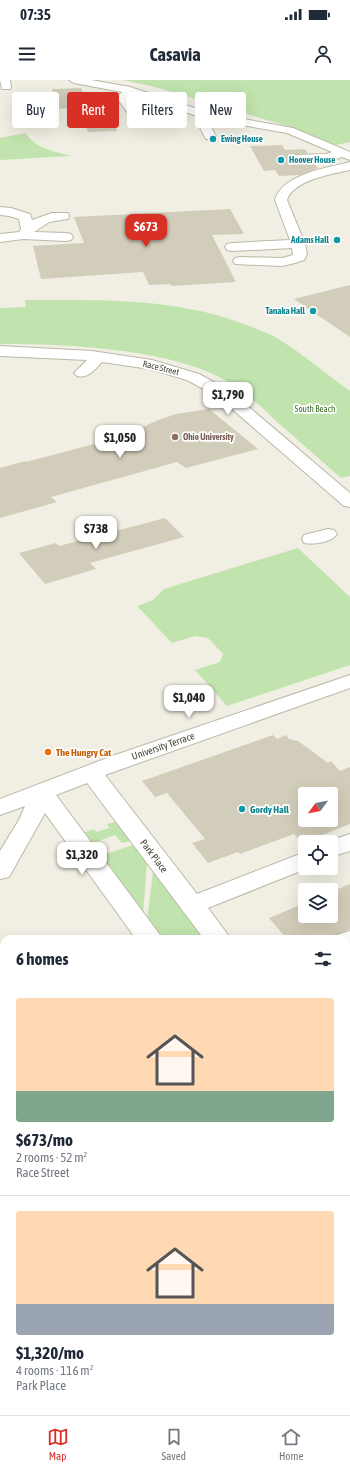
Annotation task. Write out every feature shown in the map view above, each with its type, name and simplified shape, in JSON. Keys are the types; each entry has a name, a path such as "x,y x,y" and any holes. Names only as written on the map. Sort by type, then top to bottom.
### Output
{"street":[{"path":"74,80 195,112"},
{"path":"119,95 126,94"},
{"path":"126,94 127,103"},
{"path":"246,122 288,130 347,154"},
{"path":"206,128 210,136"},
{"path":"295,159 327,158 347,154"},
{"path":"228,261 267,260 281,262 294,260 299,257 300,254 298,244 281,200 284,193 291,186 299,182 346,171"},
{"path":"0,210 25,217 26,233"},
{"path":"26,233 38,221 45,218 63,216"},
{"path":"0,238 26,233 66,237"},
{"path":"232,247 298,244"},
{"name":"Race Street","path":"0,351 99,356 167,368 193,377 216,388 294,452 350,502"},
{"path":"82,374 99,356"},
{"name":"University Terrace","path":"0,807 123,760 350,681"},
{"name":"Park Place","path":"91,773 215,935"},
{"path":"0,871 31,820 42,792"},
{"path":"42,792 147,935"},
{"path":"338,846 350,842"},
{"path":"192,905 298,863"}],"green space":[{"path":"123,80 350,80 350,142 336,145 297,129 246,114 246,92 195,92 195,99 187,96 187,92 172,92"},
{"path":"26,133 29,138 40,146 71,156 0,160 0,138"},
{"name":"South Beach","path":"25,300 82,300 138,302 166,305 222,317 249,326 277,338 350,391 350,476 341,478 244,392 223,379 200,369 173,360 114,350 54,345 0,344 0,308 26,307"},
{"path":"298,548 350,597 350,665 227,706 195,670 220,662 223,654 208,638 195,636 172,643 137,606 153,600 164,589"},
{"path":"115,822 130,841 122,843 115,835 96,842 102,850 97,852 83,833 94,829 96,832 109,828 107,824"},
{"path":"133,845 147,863 143,915 100,856"},
{"path":"153,872 201,935 157,935 147,921"}],"building":[{"path":"81,88 83,92 67,92 67,108 59,109 59,92 53,92 52,89"},
{"path":"87,128 116,128 117,131 88,132"},
{"name":"Hoover House","path":"282,145 285,150 305,149 308,153 291,155 288,158 290,163 315,164 318,168 300,175 279,176 275,170 264,171 250,146"},
{"path":"230,209 244,234 212,235 236,282 172,286 170,284 149,285 143,272 41,279 33,246 84,243 74,217"},
{"name":"Tanaka Hall","path":"350,285 350,337 294,299"},
{"path":"209,409 258,449 186,468 177,462 51,497 57,502 0,518 0,468 121,437 156,421 176,414"},
{"path":"165,518 184,537 90,563 96,569 45,584 19,553 56,543 59,546"},
{"name":"Gordy Hall","path":"273,735 277,739 286,735 289,739 298,741 328,763 331,761 340,771 350,767 350,824 322,835 298,835 298,838 294,834 240,854 238,852 208,863 192,843 205,839 167,793 155,797 142,781"},
{"path":"350,884 350,929 336,935 284,935 269,918 298,906 298,923 338,923 338,889"}],"place":[{"name":"Ewing House","path":"213,139"},
{"name":"Hoover House","path":"281,160"},
{"name":"Adams Hall","path":"337,240"},
{"name":"Tanaka Hall","path":"313,311"},
{"name":"Ohio University","path":"175,437"},
{"name":"The Hungry Cat","path":"48,752"},
{"name":"Gordy Hall","path":"242,809"}]}
